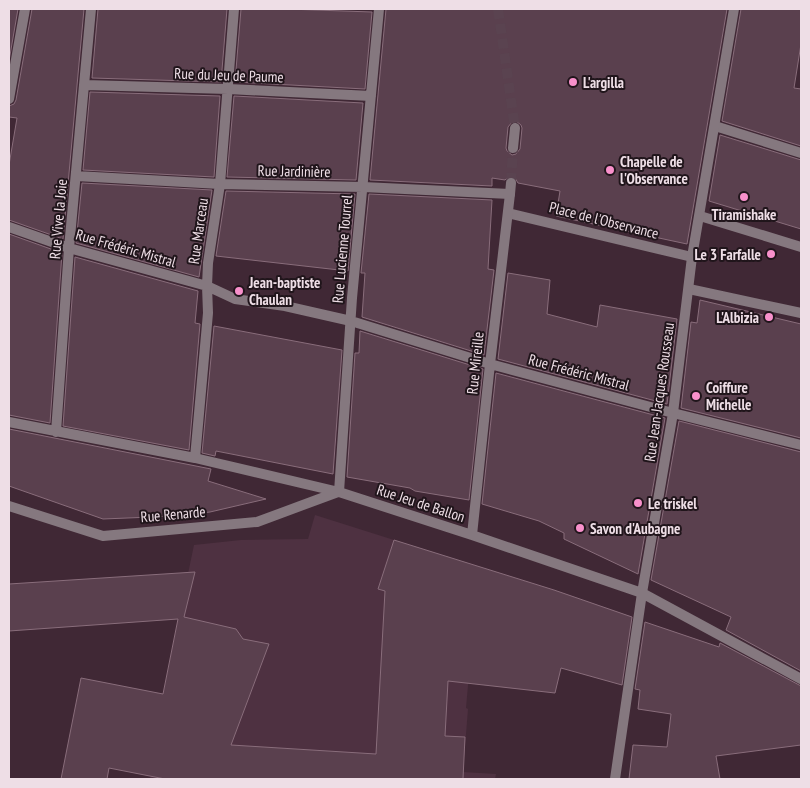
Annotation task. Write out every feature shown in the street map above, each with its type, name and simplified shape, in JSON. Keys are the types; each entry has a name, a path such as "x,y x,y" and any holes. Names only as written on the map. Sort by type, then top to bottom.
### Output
{"street":[{"path":"9,99 25,9"},
{"name":"Rue Vive la Joie","path":"56,432 91,9"},
{"name":"Rue Marceau","path":"196,458 208,313 208,263 220,184 234,9"},
{"name":"Rue Lucienne Tourrel","path":"339,492 351,321 379,9"},
{"name":"Rue Jean-Jacques Rousseau","path":"615,779 642,593 673,413 692,258 734,9"},
{"name":"Rue du Jeu de Paume","path":"85,85 371,96"},
{"path":"715,126 801,153"},
{"path":"514,148 515,128"},
{"name":"Rue Jardinière","path":"76,176 220,184 363,187 510,194"},
{"name":"Rue Mireille","path":"472,535 511,183"},
{"name":"Place de l'Observance","path":"508,213 692,258"},
{"path":"700,216 801,247"},
{"name":"Rue Frédéric Mistral","path":"9,227 70,248 207,286 235,299 285,306 351,321 490,364 801,445"},
{"path":"689,289 801,313"},
{"name":"Rue Jeu de Ballon","path":"9,422 196,458 339,492 642,593 801,678"},
{"name":"Rue Renarde","path":"9,506 104,536 258,522 339,492"}],"shaded area":[{"path":"315,515 394,540 378,589 452,612 471,651 463,772 496,774 495,779 150,779 173,656 171,655 194,545 241,540 308,539"}],"building":[{"path":"9,9 18,9 9,61"},
{"path":"32,9 84,9 63,239 9,220 9,165 17,118 9,117 9,106 14,104 16,100"},
{"path":"98,9 227,9 221,82 92,78"},
{"path":"241,9 372,12 365,89 235,82"},
{"path":"386,9 727,9 687,244 556,216 560,191 518,183 512,176 505,180 492,178 492,186 370,180","holes":["516,121 521,125 520,149 516,154 512,155 506,148 508,127 512,122"]},
{"path":"741,9 801,9 801,44 794,88 801,89 801,146 722,121"},
{"path":"90,92 220,96 214,177 83,170"},
{"path":"234,96 363,103 356,180 227,177"},
{"path":"720,135 801,160 801,229 709,201"},
{"path":"82,183 212,190 199,277 76,243"},
{"path":"226,191 355,194 348,271 216,256"},
{"path":"369,194 492,200 488,269 494,270 484,355 362,317 365,273 361,273"},
{"path":"9,234 62,253 50,423 9,415"},
{"path":"75,257 198,291 195,323 200,324 189,450 63,426"},
{"path":"508,273 550,280 547,314 597,327 600,305 677,319 667,404 498,359"},
{"path":"700,300 801,324 801,438 681,408 691,322 697,323"},
{"path":"214,326 342,350 333,474 216,451 215,456 202,453"},
{"path":"360,331 483,369 469,500 347,477 355,353 359,353"},
{"path":"496,373 665,418 638,574 564,539 564,533 539,521 482,504"},
{"path":"679,421 801,452 801,671 726,630 731,617 651,580"},
{"path":"9,429 211,469 208,481 266,499 210,512 176,516 103,519 9,486"},
{"path":"394,540 554,590 632,617 622,685 561,668 555,693 448,681 445,736 465,737 463,779 165,779 109,768 107,779 61,779 81,678 163,694 178,619 9,631 9,584 195,572 184,617 236,629 243,639 269,644 231,745 376,754 385,591 378,589"},
{"path":"645,622 719,647 720,643 801,686 801,745 716,756 720,779 629,779 633,745 667,747 671,714 638,709 640,690 635,689"}],"tunnel":[{"path":"498,9 515,128"},
{"path":"511,183 513,148"}],"place":[{"name":"L'argilla","path":"573,82"},
{"name":"Chapelle de l'Observance","path":"610,170"},
{"name":"Tiramishake","path":"744,197"},
{"name":"Le 3 Farfalle","path":"771,254"},
{"name":"Jean-baptiste Chaulan","path":"239,291"},
{"name":"L'Albizia","path":"769,317"},
{"name":"Coiffure Michelle","path":"696,396"},
{"name":"Le triskel","path":"638,503"},
{"name":"Savon d'Aubagne","path":"580,528"}]}
